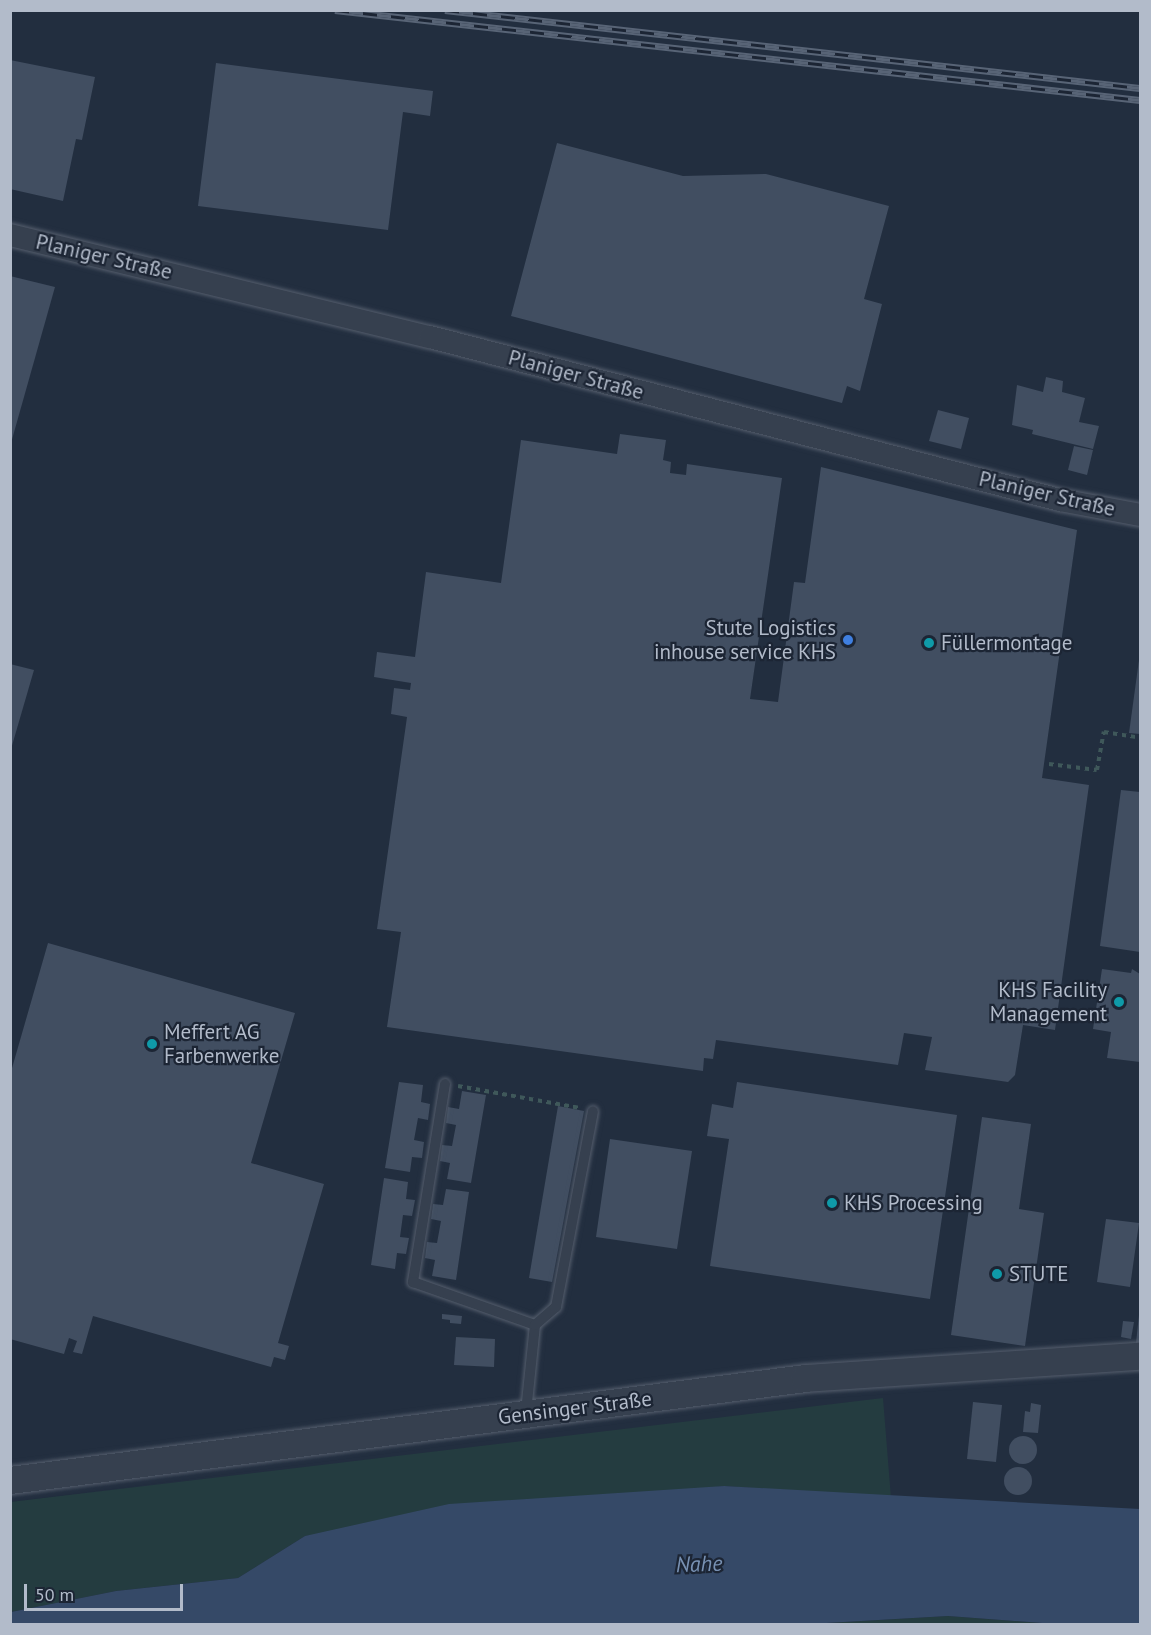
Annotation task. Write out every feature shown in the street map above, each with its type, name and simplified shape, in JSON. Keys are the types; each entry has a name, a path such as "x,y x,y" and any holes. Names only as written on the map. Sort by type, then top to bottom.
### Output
{"street":[{"name":"Planiger Straße","path":"10,235 430,337 1060,500 1140,515"},
{"name":"Gensinger Straße","path":"10,1480 805,1378 1140,1356"}],"lane":[{"path":"445,1084 413,1282 535,1325"},
{"path":"526,1414 535,1325 556,1307 593,1111"}],"path":[{"path":"1049,764 1097,770 1104,732 1140,738"},
{"path":"445,1084 593,1111"}],"green space":[{"path":"883,1398 891,1498 724,1486 305,1536 238,1578 116,1591 11,1612 10,1502"},
{"path":"948,1616 1055,1624 809,1624"}],"water":[{"name":"Nahe","path":"724,1486 1140,1509 1140,1624 1055,1624 948,1616 809,1624 11,1624 11,1612 116,1591 238,1578 305,1536 449,1504"}],"building":[{"path":"10,60 95,77 82,140 76,139 63,201 10,189"},
{"path":"216,63 433,91 430,116 403,112 388,230 198,206"},
{"path":"557,143 683,176 766,174 889,206 864,299 882,304 860,391 847,386 842,403 511,316"},
{"path":"10,276 55,287 11,443 10,443"},
{"path":"1046,377 1063,381 1062,392 1085,398 1079,422 1099,426 1093,449 1032,434 1033,430 1012,425 1017,385 1043,392"},
{"path":"938,410 969,418 961,449 929,441"},
{"path":"620,434 666,440 663,460 671,462 670,473 686,475 687,464 782,478 750,699 778,702 794,582 805,583 821,467 1077,530 1042,778 1089,785 1055,1030 1023,1025 1015,1075 1008,1082 925,1070 932,1037 904,1033 898,1065 716,1040 713,1059 704,1058 703,1071 387,1027 401,932 377,929 407,717 391,714 394,688 410,690 411,683 374,677 377,652 415,657 426,572 501,583 521,440 617,454"},
{"path":"1074,446 1093,450 1087,475 1068,470"},
{"path":"1140,660 1140,734 1129,733"},
{"path":"10,664 34,670 11,749 10,749"},
{"path":"1121,790 1140,792 1140,952 1100,946"},
{"path":"48,943 295,1013 251,1163 324,1184 278,1343 289,1346 285,1360 274,1357 271,1367 93,1316 82,1354 73,1352 77,1341 69,1338 64,1354 10,1339 10,1075"},
{"name":"KHS Facility Management","path":"1102,969 1131,973 1132,969 1140,974 1140,1062 1107,1058 1111,1032 1093,1029"},
{"path":"399,1082 423,1085 421,1102 430,1104 428,1120 418,1118 414,1140 424,1142 422,1158 412,1157 410,1172 385,1168"},
{"name":"KHS Processing","path":"737,1082 957,1115 930,1299 710,1266 729,1139 707,1136 712,1104 733,1108"},
{"path":"462,1091 486,1095 471,1183 447,1179 450,1163 440,1161 442,1145 452,1146 456,1125 446,1123 448,1107 459,1109"},
{"path":"558,1106 584,1111 552,1282 529,1278"},
{"name":"STUTE","path":"982,1117 1031,1124 1019,1209 1044,1213 1025,1346 951,1335"},
{"path":"610,1139 692,1151 677,1249 596,1237"},
{"path":"384,1178 408,1182 406,1199 415,1200 412,1216 403,1215 400,1237 409,1238 406,1254 397,1253 395,1269 371,1265"},
{"path":"446,1189 469,1192 456,1280 432,1276 435,1260 425,1258 427,1242 437,1243 441,1221 431,1219 433,1204 443,1205"},
{"path":"1106,1219 1139,1223 1130,1287 1097,1282"},
{"path":"442,1314 462,1316 461,1324 450,1323 450,1320 442,1319"},
{"path":"1139,1315 1140,1342 1136,1343"},
{"path":"1123,1321 1134,1322 1131,1339 1121,1337"},
{"path":"456,1337 495,1339 494,1367 454,1365"},
{"path":"973,1402 1002,1405 996,1462 967,1459"},
{"path":"1031,1403 1041,1405 1038,1433 1023,1432 1025,1411 1030,1412"},
{"path":"1023,1436 1033,1440 1037,1450 1033,1460 1023,1464 1013,1460 1009,1450 1013,1440"},
{"path":"1018,1467 1028,1471 1032,1481 1028,1491 1018,1495 1008,1491 1004,1481 1008,1471"}],"railway":[{"path":"335,10 1140,100"},
{"path":"445,10 1140,88"}],"place":[{"name":"Stute Logistics inhouse service KHS","path":"848,640"},
{"name":"Füllermontage","path":"929,643"},
{"name":"KHS Facility Management","path":"1119,1002"},
{"name":"Meffert AG Farbenwerke","path":"152,1044"},
{"name":"KHS Processing","path":"832,1203"},
{"name":"STUTE","path":"997,1274"}]}
